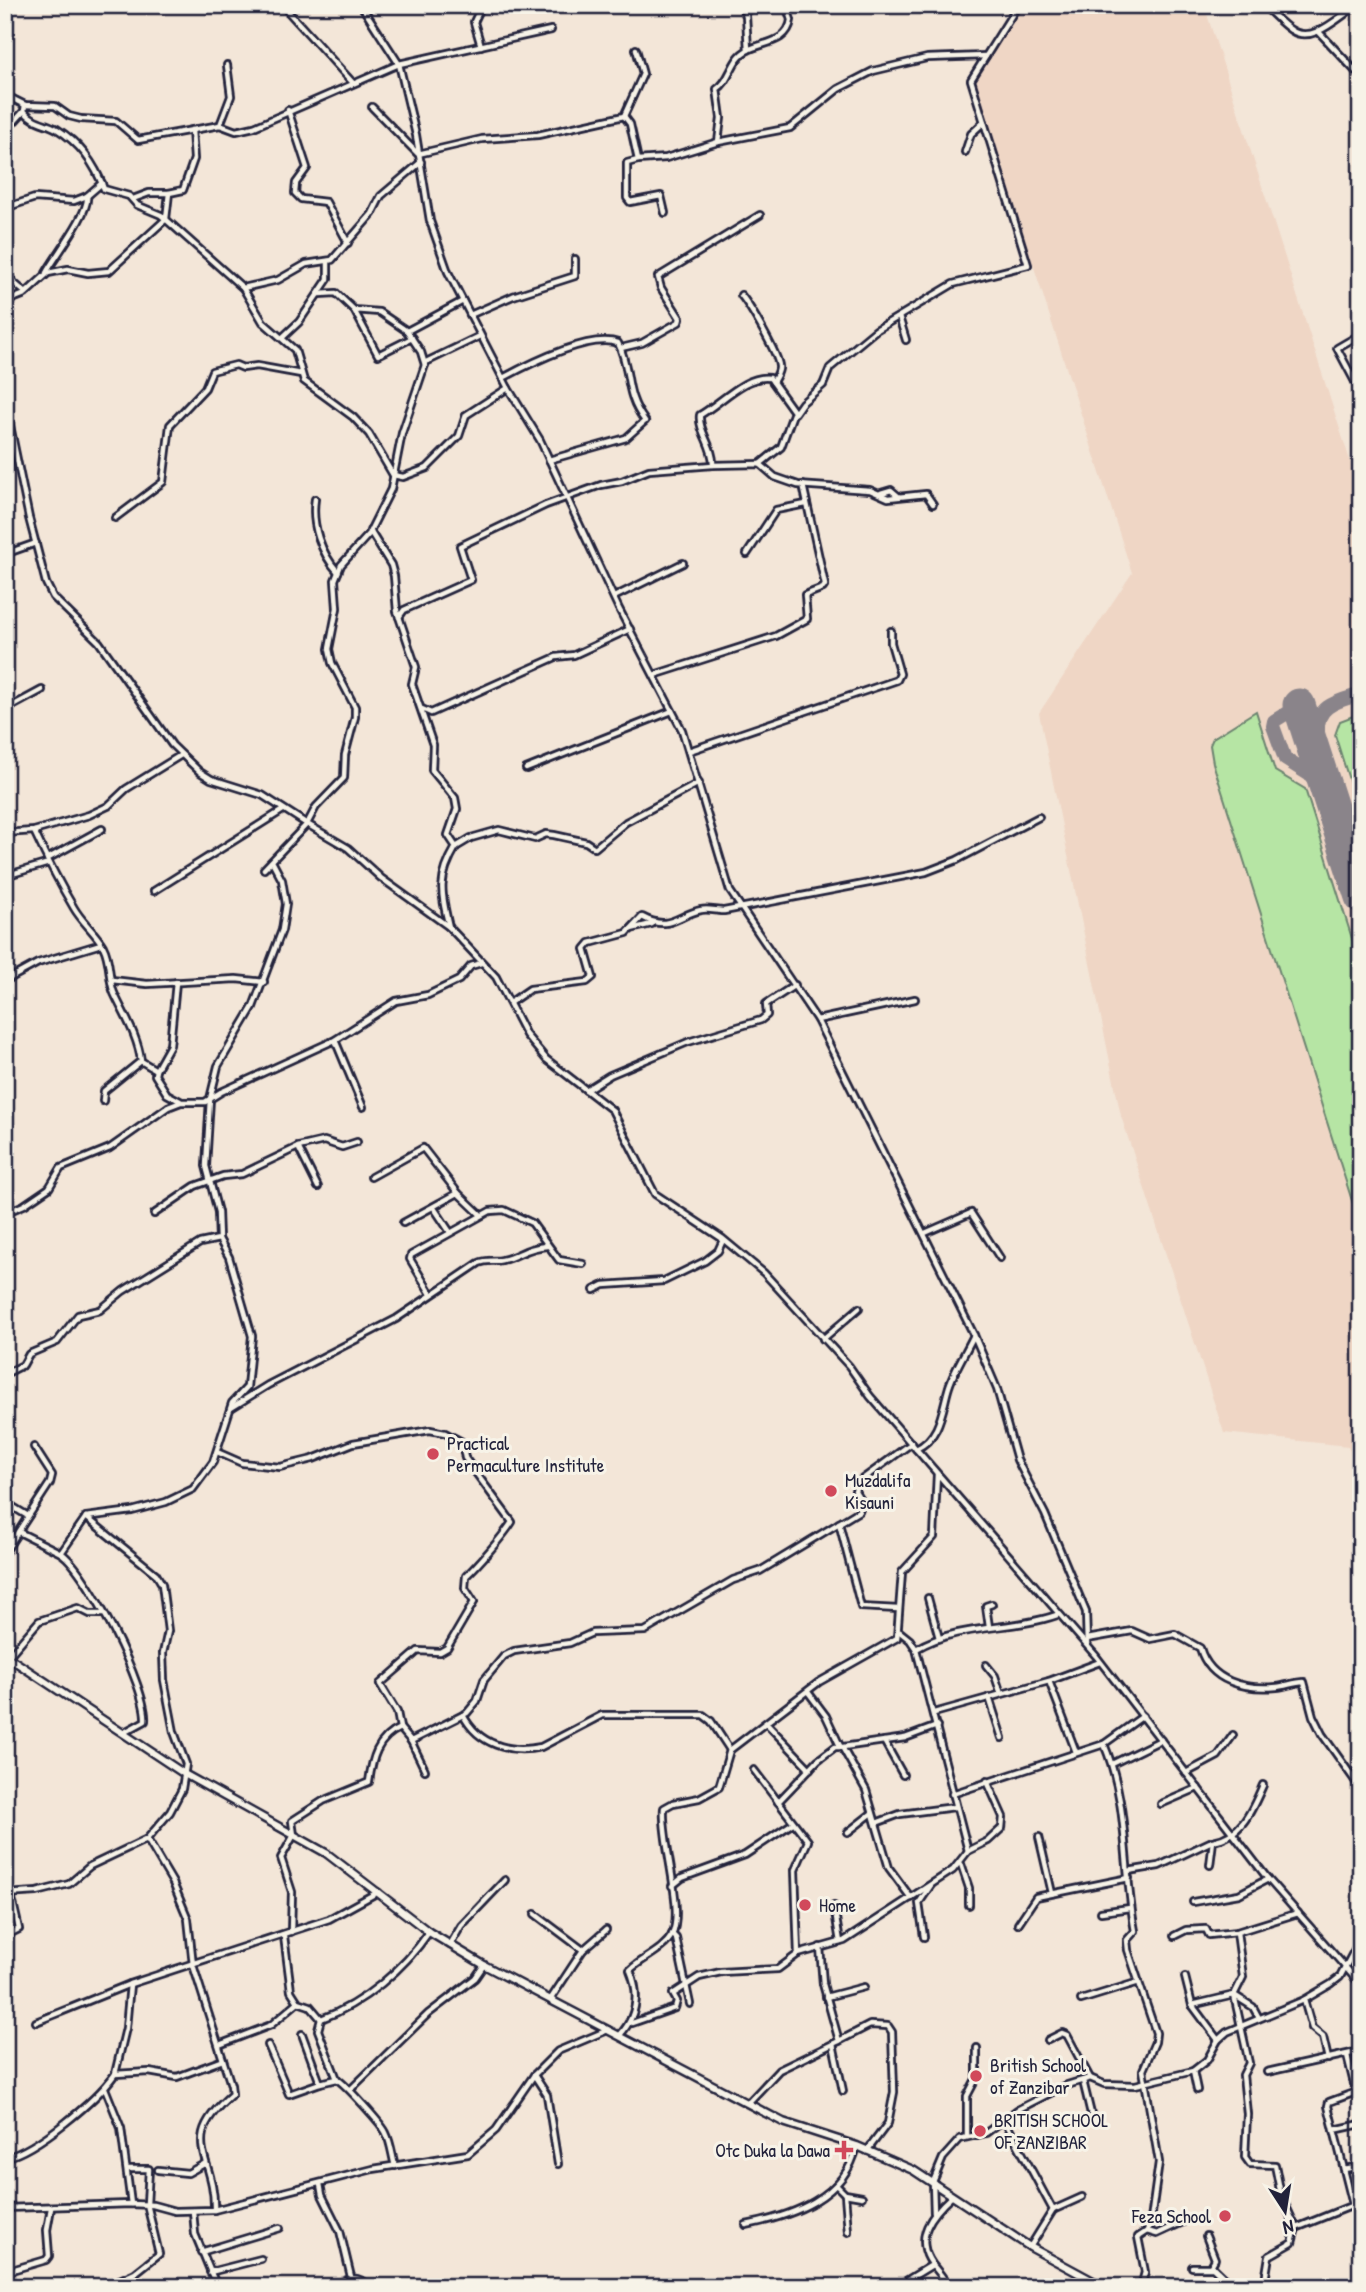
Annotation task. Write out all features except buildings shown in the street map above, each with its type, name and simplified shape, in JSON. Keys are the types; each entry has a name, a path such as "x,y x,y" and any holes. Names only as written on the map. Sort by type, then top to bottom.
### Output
{"main road":[{"path":"7,1656 186,1774 326,1853 450,1946 549,2001 620,2035 783,2122 857,2146 933,2182 1030,2247 1104,2287"}],"street":[{"path":"282,5 353,83"},
{"path":"361,5 399,64 421,162 430,221 448,272 480,337 549,460 614,597 672,710 689,751 730,891 817,1020 835,1061 925,1233 974,1335 997,1389 1017,1460 1045,1514 1081,1598 1086,1612 1087,1642"},
{"path":"481,46 474,22 482,5"},
{"path":"741,5 746,16 748,50"},
{"path":"718,142 721,118 717,89 722,86 736,60 748,50 774,42 788,31 792,20 786,5"},
{"path":"399,617 404,610 471,579 460,545 516,522 546,505 649,470 761,464 781,447 793,414 823,385 830,368 876,330 953,284 1028,265 971,80 1018,5"},
{"path":"1262,5 1291,30 1304,36 1318,31 1357,5"},
{"path":"24,108 55,106 69,116 81,119 116,121 138,140 220,125 236,131 264,124 288,110 318,101 399,64 436,53 551,30"},
{"path":"1318,31 1361,77"},
{"path":"624,117 643,74 636,49"},
{"path":"665,213 661,196 630,202 627,198 627,163 666,158 718,142 790,128 838,89 873,71 928,58 986,56"},
{"path":"220,125 231,96 227,65"},
{"path":"5,95 24,108 29,117"},
{"path":"372,107 418,154"},
{"path":"5,132 24,108"},
{"path":"288,110 307,168 296,183 296,195 326,202 348,243"},
{"path":"19,116 29,117 59,130 99,170 104,189 132,199 138,205 166,219 243,288 263,322 295,350 302,374 312,389 332,399 358,422 393,475 402,477 427,468 459,436 466,415 508,388"},
{"path":"418,154 482,139 538,135 624,117"},
{"path":"624,117 630,124 638,160"},
{"path":"964,152 971,134 984,122"},
{"path":"132,199 149,193 183,190 195,152 192,130"},
{"path":"243,288 278,280 306,264 328,261 348,243 372,214 381,196 421,162"},
{"path":"5,208 35,198 66,202 87,196 102,183"},
{"path":"46,274 68,269 88,273 109,271 166,219 170,193"},
{"path":"5,302 26,293 46,274 63,242 83,218 87,196"},
{"path":"621,348 642,343 679,322 680,318 661,288 658,277 760,215"},
{"path":"470,315 513,296 575,276 575,259"},
{"path":"283,337 299,322 328,279 328,261"},
{"path":"5,266 14,283 26,293"},
{"path":"319,293 341,295 354,310 378,355 412,338"},
{"path":"741,296 760,322 779,364 773,382"},
{"path":"407,331 463,301"},
{"path":"354,310 379,312 407,331 425,366"},
{"path":"899,317 906,340"},
{"path":"1361,334 1337,348 1361,393"},
{"path":"264,869 273,863 307,824 316,807 344,778 345,755 355,717 346,685 332,663 329,643 337,608 338,572 372,532 391,489 402,433 425,366 430,359 480,337"},
{"path":"503,378 567,348 608,340 618,343 621,348 630,396 645,421 626,438 549,460"},
{"path":"115,518 163,482 170,425 205,388 212,371 236,365 243,369 257,366 302,374"},
{"path":"713,465 700,415 751,382 764,377 773,382 793,414"},
{"path":"5,401 46,583 53,597 99,642 181,755 211,779 262,795 348,848 381,878 449,927 496,977 526,1035 546,1059 612,1110 655,1194 723,1239 764,1273 823,1339 1058,1615 1087,1642 1268,1878 1361,1985"},
{"path":"761,464 775,477 803,485 881,493 891,490 898,496 926,494 933,504"},
{"path":"654,675 776,636 806,621 806,593 823,588 825,584 803,485"},
{"path":"315,499 313,512 321,548 327,561 338,572"},
{"path":"747,554 776,510 806,504"},
{"path":"372,532 391,565 399,617 416,667 412,684 433,745 432,770 455,798 457,809 448,835 456,847"},
{"path":"5,554 36,543"},
{"path":"614,597 683,563"},
{"path":"422,709 432,713 556,657 574,655 630,629"},
{"path":"689,751 897,680 900,674 891,643 891,631"},
{"path":"5,709 42,691"},
{"path":"526,769 672,710"},
{"path":"5,833 34,831 73,821 108,806 127,789 181,755"},
{"path":"5,760 5,768"},
{"path":"449,927 441,902 443,871 456,847 471,838 499,830 535,839 546,834 554,835 586,842 595,848 625,822 699,783"},
{"path":"154,891 283,810"},
{"path":"631,929 686,918 701,910 724,911 742,908 926,872 957,860 1039,817"},
{"path":"5,876 48,861 102,829"},
{"path":"34,831 74,908 101,944 113,991 122,1004 128,1028 139,1046 141,1061"},
{"path":"61,1553 86,1517 132,1511 166,1502 193,1489 206,1475 217,1452 230,1409 247,1387 252,1336 229,1257 219,1239 218,1212 205,1142 210,1099 218,1066 248,1018 282,930 286,904 282,880 273,863"},
{"path":"511,1002 530,989 587,982 593,976 585,949 590,943 627,933 642,917 653,923"},
{"path":"5,981 38,963 101,944"},
{"path":"5,1213 24,1205 49,1188 61,1168 110,1148 168,1107 181,1102 199,1103 210,1099 335,1040 396,1000 428,995 459,980 471,966 481,963"},
{"path":"112,980 131,983 236,979 264,982"},
{"path":"176,982 170,1045 155,1074 167,1094 181,1102"},
{"path":"586,1090 610,1075 649,1058 761,1020 767,1016 766,1004 795,985"},
{"path":"817,1020 915,999"},
{"path":"335,1040 363,1107"},
{"path":"141,1061 156,1070"},
{"path":"103,1101 104,1091 141,1061"},
{"path":"154,1214 168,1206 174,1198 210,1179 242,1174 298,1147 324,1141 342,1147 357,1142"},
{"path":"298,1147 318,1187"},
{"path":"371,1177 423,1148 458,1192 481,1215"},
{"path":"403,1223 434,1208 458,1192"},
{"path":"434,1208 450,1232"},
{"path":"431,1294 410,1259 411,1255 481,1215 504,1210 514,1213 540,1231 547,1246 559,1261 583,1264"},
{"path":"925,1233 971,1213 1000,1258"},
{"path":"5,1374 23,1365 29,1354 57,1342 78,1315 100,1310 200,1243 219,1239"},
{"path":"594,1290 604,1285 664,1281 705,1261 718,1251 723,1239"},
{"path":"230,1409 268,1385 396,1319 486,1260 500,1261 522,1250 547,1246"},
{"path":"823,1339 859,1308"},
{"path":"916,1449 928,1441 941,1422 948,1389 974,1335"},
{"path":"217,1452 242,1463 280,1468 313,1459 353,1443 430,1430 445,1433 462,1442 465,1458 512,1522 485,1552 481,1563 466,1576 465,1588 474,1602 447,1648 440,1652 418,1651 380,1684 397,1712 400,1728 411,1741 425,1770"},
{"path":"411,1741 463,1715 477,1701 484,1680 504,1656 514,1651 570,1643 593,1633 645,1631 733,1580 760,1571 861,1508 855,1491 857,1483 912,1443"},
{"path":"5,1552 50,1483 52,1475 34,1447"},
{"path":"631,2023 636,1993 629,1970 672,1934 676,1918 663,1827 664,1808 673,1803 699,1798 719,1787 730,1750 807,1692 858,1658 891,1643 900,1632 898,1608 902,1572 934,1536 937,1473"},
{"path":"5,1502 28,1516"},
{"path":"5,1936 19,1928 8,1894 37,1892 69,1884 90,1866 147,1839 170,1812 186,1774 186,1764 174,1732 164,1680 163,1653 169,1631 162,1584 156,1574 86,1517"},
{"path":"839,1523 861,1607 898,1608"},
{"path":"19,1532 72,1560 135,1673 145,1721 123,1733"},
{"path":"928,1598 939,1638"},
{"path":"989,1627 985,1608 992,1604"},
{"path":"7,1656 44,1619 78,1608 90,1614 104,1614"},
{"path":"916,1649 939,1638 989,1627 1032,1623 1058,1615"},
{"path":"1087,1642 1132,1631 1150,1639 1175,1634 1200,1648 1205,1665 1237,1685 1275,1687 1304,1682 1313,1716 1322,1734 1361,1789"},
{"path":"900,1632 916,1649 923,1687 934,1713 968,1852"},
{"path":"934,1713 1049,1681 1100,1662"},
{"path":"986,1665 995,1676 1001,1694"},
{"path":"1049,1681 1076,1752"},
{"path":"807,1692 827,1716 866,1790 889,1868 911,1898"},
{"path":"989,1697 1002,1738"},
{"path":"463,1715 477,1737 503,1746 529,1749 541,1747 602,1715 703,1715 711,1721 730,1750"},
{"path":"952,1794 1104,1744 1143,1716"},
{"path":"766,1723 810,1769"},
{"path":"778,1802 827,1752 842,1747 905,1738 937,1726"},
{"path":"286,1830 292,1821 323,1801 369,1782 376,1750 392,1732 400,1728"},
{"path":"1186,1773 1212,1761 1233,1735"},
{"path":"1112,1764 1161,1740"},
{"path":"884,1741 902,1775"},
{"path":"1104,1744 1122,1799 1121,1823 1135,1932 1127,1940 1127,1945 1156,2033 1156,2042 1144,2062 1144,2084 1159,2162 1147,2231 1138,2237 1145,2272 1141,2287"},
{"path":"754,1770 809,1842 795,1870 798,1954"},
{"path":"620,2035 631,2023 675,2008 677,2001 673,1994 686,1984 721,1972 778,1969 798,1954 840,1942 961,1864 968,1852 988,1841 1003,1823 987,1781"},
{"path":"1128,1871 1159,1866 1234,1834 1246,1819 1263,1785"},
{"path":"1161,1804 1198,1788"},
{"path":"876,1824 900,1814 955,1807"},
{"path":"848,1832 871,1814"},
{"path":"291,1932 292,1892 281,1858 294,1835 292,1821"},
{"path":"672,1886 682,1878 746,1855 793,1822"},
{"path":"1039,1837 1052,1893"},
{"path":"147,1839 173,1884 188,1919 193,1965 232,2094 214,2110 201,2134 204,2164 212,2187 214,2210"},
{"path":"1210,1865 1213,1841"},
{"path":"961,1864 970,1894 969,1905"},
{"path":"1018,1924 1036,1896 1129,1878"},
{"path":"1193,1902 1247,1891 1268,1878"},
{"path":"450,1946 461,1926 505,1880"},
{"path":"924,1937 919,1903 932,1884"},
{"path":"36,2022 130,1984 193,1965 245,1944 284,1936 357,1907 379,1892"},
{"path":"834,1906 840,1942"},
{"path":"1101,1912 1130,1908"},
{"path":"1174,1936 1196,1928 1206,1929 1209,1935 1237,1931 1298,1913"},
{"path":"535,1914 583,1950"},
{"path":"549,2001 583,1950 606,1930"},
{"path":"1237,1931 1242,1976 1234,1995 1249,2063 1243,2075 1247,2114 1245,2157 1250,2164 1275,2165 1281,2195 1296,2228 1292,2243 1269,2256 1264,2287"},
{"path":"321,2019 343,2011 367,1995 416,1952 429,1932"},
{"path":"672,1934 676,1938 690,2004"},
{"path":"284,1936 291,1991 298,2002 310,2006 321,2019"},
{"path":"1048,2040 1062,2034 1068,2035 1090,2078 1104,2084 1144,2084 1193,2071 1207,2060 1218,2040 1259,2018 1304,2000 1331,1984 1345,1968 1361,1938"},
{"path":"820,1947 826,1997 839,2041"},
{"path":"350,2090 428,2014 475,1978 484,1965"},
{"path":"1185,1977 1192,2005 1218,2040"},
{"path":"1082,2000 1139,1982"},
{"path":"5,2158 44,2141 105,2088 115,2074 126,2028 130,1984"},
{"path":"826,1997 864,1987"},
{"path":"1192,2005 1234,1995 1253,2007 1259,2018"},
{"path":"1304,2000 1311,2028 1323,2037 1328,2059"},
{"path":"219,2045 271,2025 298,2002"},
{"path":"321,2019 318,2030 337,2079 383,2127 395,2166"},
{"path":"749,2102 779,2070 870,2025 887,2026 892,2032 895,2069 892,2102 888,2123 867,2151"},
{"path":"5,2208 147,2204 193,2211 214,2210 395,2166 468,2154 496,2130 534,2075 558,2051 608,2030"},
{"path":"302,2034 320,2083"},
{"path":"833,2044 843,2091"},
{"path":"268,2045 289,2094 337,2079"},
{"path":"967,2136 967,2096 977,2077 978,2049"},
{"path":"1267,2072 1361,2051"},
{"path":"1347,2055 1356,2092 1329,2102 1353,2205"},
{"path":"115,2074 149,2072 177,2077 223,2060"},
{"path":"1193,2071 1196,2090"},
{"path":"534,2075 547,2095 558,2164"},
{"path":"934,2213 933,2182 943,2158 960,2138 986,2133 1027,2105 1090,2078"},
{"path":"1083,2081 1091,2114"},
{"path":"105,2088 121,2128 131,2204"},
{"path":"1005,2121 1053,2210"},
{"path":"1334,2130 1361,2124"},
{"path":"746,2225 802,2209 836,2185 854,2159 857,2146"},
{"path":"158,2170 188,2173 204,2164"},
{"path":"1343,2169 1361,2166"},
{"path":"113,2287 115,2282 135,2273 159,2254 147,2204 149,2169 128,2169"},
{"path":"320,2184 343,2241 351,2277"},
{"path":"836,2185 845,2194 862,2197"},
{"path":"845,2194 848,2232"},
{"path":"948,2287 932,2265 924,2239 925,2228 934,2213 953,2196"},
{"path":"1030,2247 1053,2210 1082,2197"},
{"path":"1296,2228 1361,2202"},
{"path":"5,2272 46,2260 49,2256 47,2230 51,2208"},
{"path":"193,2211 195,2234 217,2287"},
{"path":"1147,2231 1157,2234 1182,2222"},
{"path":"201,2252 281,2228"},
{"path":"1206,2236 1215,2259 1211,2267"},
{"path":"210,2272 261,2259"},
{"path":"895,2287 932,2265"},
{"path":"1192,2267 1211,2267 1234,2287"},
{"path":"331,2287 351,2277 362,2279 369,2287"}],"shaded area":[{"path":"1022,5 1204,5 1361,495 1361,1482 1348,1446 1224,1433 1121,1116 1039,713 1132,573 974,80"}],"green space":[{"path":"1256,711 1275,771 1305,789 1361,967 1361,1229 1213,763 1210,745 1213,738"},
{"path":"1361,713 1361,818 1335,735 1340,721"}],"taxiway":[{"path":"1318,731 1318,722 1325,709 1361,694"},
{"path":"1316,758 1318,731 1307,715 1287,713 1274,721 1273,726 1285,759 1318,780 1327,792"}],"runway":[{"path":"1299,705 1361,897"}],"place":[{"name":"Practical Permaculture Institute","path":"433,1454"},
{"name":"Muzdalifa Kisauni","path":"831,1491"},
{"name":"Home","path":"805,1905"},
{"name":"British School of Zanzibar","path":"976,2076"},
{"name":"BRITISH SCHOOL OF ZANZIBAR","path":"980,2131"},
{"name":"Otc Duka la Dawa","path":"844,2150"},
{"name":"Feza School","path":"1225,2216"}]}
